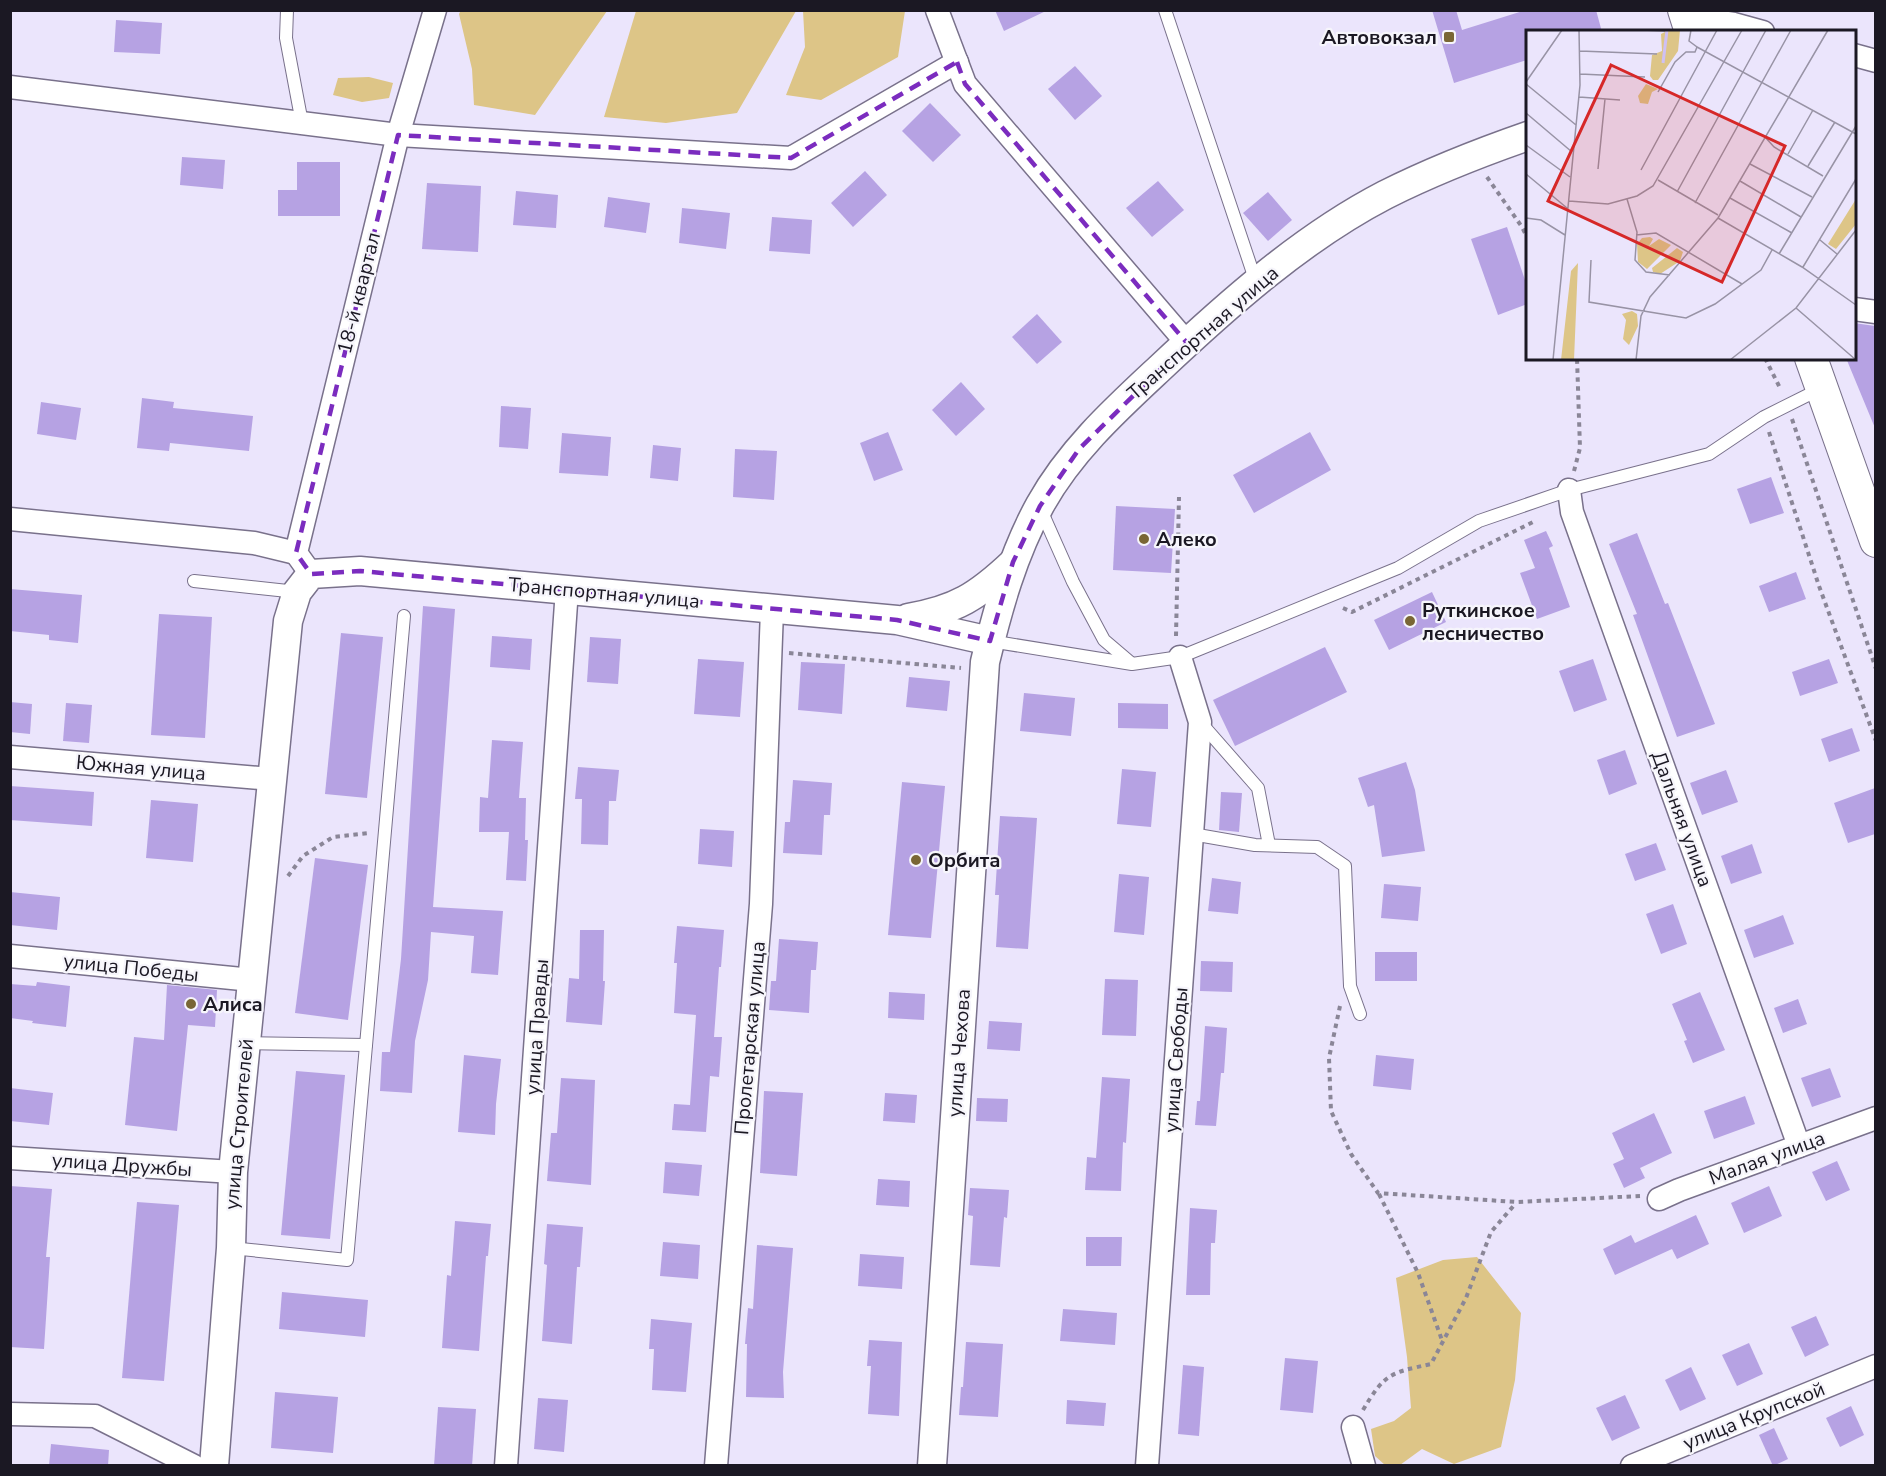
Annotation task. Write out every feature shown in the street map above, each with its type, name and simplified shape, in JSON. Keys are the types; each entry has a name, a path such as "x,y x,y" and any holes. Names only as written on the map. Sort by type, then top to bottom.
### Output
{"main road":[{"path":"1812,360 1875,539"}],"street":[{"name":"18-й квартал","path":"301,573 398,135 435,10"},
{"path":"937,10 965,84 1187,343"},
{"path":"1687,20 1734,24 1756,30"},
{"path":"1856,56 1875,61"},
{"path":"10,87 398,135 791,158 957,62"},
{"name":"Транспортная улица","path":"990,641 1013,562 1040,506 1079,449 1116,409 1256,282 1335,225 1384,195 1459,162 1526,136"},
{"path":"1856,309 1875,312"},
{"name":"Дальняя улица","path":"1570,497 1572,512 1798,1146"},
{"name":"Транспортная улица","path":"10,519 254,543 301,573 360,571 897,620"},
{"path":"897,620 933,614 963,603 988,587 1013,562"},
{"name":"улица Строителей","path":"214,1466 231,1248 233,1172 271,779 288,621 301,573"},
{"name":"улица Правды","path":"506,1466 567,589"},
{"name":"Пролетарская улица","path":"716,1466 761,904 772,610"},
{"path":"897,620 990,641"},
{"name":"улица Чехова","path":"932,1466 985,662 990,641"},
{"name":"улица Свободы","path":"1147,1466 1200,722 1178,648"},
{"name":"Южная улица","path":"10,757 271,779"},
{"name":"улица Победы","path":"10,956 252,980"},
{"name":"Малая улица","path":"1669,1194 1875,1118"},
{"name":"улица Дружбы","path":"10,1158 233,1172"},
{"name":"улица Крупской","path":"1632,1466 1875,1366"},
{"path":"10,1414 95,1416 194,1466"},
{"path":"1353,1427 1364,1466"}],"lane":[{"path":"287,10 286,38 302,123"},
{"path":"1165,10 1256,282"},
{"path":"990,641 1132,664 1320,600 1398,568 1479,521 1570,497 1709,454 1764,417 1821,388"},
{"path":"1040,506 1073,582 1104,640 1132,664"},
{"path":"194,580 301,573"},
{"path":"231,1248 346,1260 404,616"},
{"path":"1200,722 1258,788 1269,845"},
{"path":"1192,834 1255,845 1317,847 1345,866 1350,986 1360,1014"},
{"path":"246,1043 366,1045"}],"path":[{"path":"1482,169 1522,227 1526,237"},
{"path":"1320,600 1352,612 1570,497 1580,447 1577,360"},
{"path":"1767,360 1787,404 1875,669"},
{"path":"1764,417 1819,586 1875,741"},
{"path":"1178,648 1179,497"},
{"path":"770,651 967,669"},
{"path":"284,882 303,856 333,837 385,831"},
{"path":"1350,986 1340,1006 1329,1058 1331,1111 1350,1154 1378,1194 1418,1273 1443,1343"},
{"path":"1378,1194 1517,1202 1669,1194"},
{"path":"1353,1427 1377,1386 1395,1371 1431,1364 1467,1298 1491,1232 1517,1202"}],"highlighted area":[{"path":"957,62 965,84 1187,343 1079,449 1040,506 1013,562 990,641 897,620 360,571 311,574 296,553 398,135 791,158"}],"shaded area":[{"path":"461,10 607,11 535,115 474,105 472,69 459,14"},
{"path":"636,10 796,11 737,113 666,123 604,117"},
{"path":"803,11 905,11 898,57 821,100 786,95 805,47"},
{"path":"369,77 393,83 389,98 362,102 333,95 338,78"},
{"path":"1477,1257 1521,1313 1515,1380 1501,1447 1454,1464 1422,1449 1400,1465 1385,1465 1375,1456 1371,1429 1394,1421 1411,1408 1407,1357 1396,1278 1443,1260"}],"building":[{"path":"995,10 1048,10 1004,31"},
{"path":"1432,10 1456,10 1462,30 1526,10 1596,10 1601,30 1526,30 1526,60 1454,83"},
{"path":"116,20 162,23 160,54 114,52"},
{"path":"1075,66 1102,96 1075,120 1048,89"},
{"path":"930,103 961,135 933,162 902,131"},
{"path":"182,157 225,160 223,189 180,185"},
{"path":"297,162 340,162 340,216 278,216 278,190 297,190"},
{"path":"865,171 887,195 853,227 831,203"},
{"path":"1158,181 1184,210 1152,237 1126,208"},
{"path":"427,183 481,186 478,252 422,249"},
{"path":"516,191 558,195 556,228 513,225"},
{"path":"1268,192 1292,220 1268,241 1243,213"},
{"path":"608,197 650,203 646,233 604,227"},
{"path":"682,208 730,213 726,249 679,243"},
{"path":"772,217 812,220 810,254 769,251"},
{"path":"1507,227 1526,283 1526,304 1498,315 1471,239"},
{"path":"1037,314 1062,342 1037,364 1012,337"},
{"path":"1856,323 1875,326 1875,428 1847,360 1856,360"},
{"path":"961,382 985,409 956,436 932,410"},
{"path":"142,398 174,402 173,408 253,416 249,451 170,443 169,451 137,448"},
{"path":"41,402 81,408 76,440 37,434"},
{"path":"501,406 531,408 528,449 499,447"},
{"path":"888,432 903,470 874,481 860,443"},
{"path":"1310,432 1331,470 1254,513 1233,475"},
{"path":"562,433 611,437 608,476 559,473"},
{"path":"653,445 681,448 678,481 650,478"},
{"path":"735,449 777,451 774,500 733,497"},
{"path":"1771,477 1784,513 1750,524 1737,489"},
{"name":"Алеко","path":"1116,506 1175,509 1171,573 1113,570"},
{"path":"1546,531 1553,546 1549,548 1570,607 1537,619 1520,573 1535,568 1524,540"},
{"path":"1637,533 1665,604 1668,603 1715,724 1677,737 1633,615 1637,614 1609,544"},
{"path":"1796,572 1806,599 1769,612 1759,586"},
{"path":"10,589 82,595 78,643 49,640 49,635 10,631"},
{"name":"Руткинское лесничество","path":"1432,592 1446,622 1389,650 1374,620"},
{"path":"423,606 455,609 433,907 503,911 498,975 471,973 474,936 431,932 428,980 415,1041 412,1093 380,1091 382,1052 390,1052 401,959"},
{"path":"159,614 212,617 205,738 151,735"},
{"path":"341,633 383,637 367,798 325,794"},
{"path":"492,636 532,639 530,670 490,667"},
{"path":"590,637 621,639 618,684 587,682"},
{"path":"1325,647 1347,692 1235,746 1213,700"},
{"path":"698,659 744,662 740,717 694,714"},
{"path":"1593,659 1607,700 1574,712 1559,671"},
{"path":"1829,659 1838,683 1800,696 1792,672"},
{"path":"801,662 845,664 842,714 798,710"},
{"path":"909,677 950,681 947,711 906,707"},
{"path":"1024,693 1075,698 1071,736 1020,731"},
{"path":"10,702 32,704 30,734 10,732"},
{"path":"66,703 92,705 89,743 63,741"},
{"path":"1118,703 1168,704 1168,729 1118,728"},
{"path":"1852,728 1860,751 1829,762 1821,739"},
{"path":"492,740 523,742 519,798 526,798 525,840 528,840 526,881 506,880 509,832 479,832 480,797 488,798"},
{"path":"1625,750 1637,784 1609,795 1597,760"},
{"path":"1406,762 1415,790 1425,851 1382,857 1374,805 1368,807 1358,778"},
{"path":"578,767 619,770 616,801 609,801 608,845 581,844 582,799 575,799"},
{"path":"1122,769 1156,772 1151,827 1117,824"},
{"path":"1726,770 1738,802 1702,815 1690,783"},
{"path":"793,780 832,783 830,815 824,815 822,855 783,853 785,822 790,822"},
{"name":"Орбита","path":"902,782 945,786 931,938 888,935"},
{"path":"10,786 94,792 92,826 10,820"},
{"path":"1875,788 1875,834 1848,843 1834,803"},
{"path":"1221,792 1242,793 1239,832 1219,830"},
{"path":"151,800 198,804 193,862 146,858"},
{"path":"1000,816 1037,818 1028,949 996,947 999,895 995,895"},
{"path":"700,829 734,831 732,867 698,864"},
{"path":"1656,843 1666,870 1635,881 1625,854"},
{"path":"1752,844 1762,873 1731,884 1721,856"},
{"path":"315,858 368,865 348,1020 295,1013"},
{"path":"1119,874 1149,877 1144,935 1114,932"},
{"path":"1212,878 1241,882 1238,914 1208,911"},
{"path":"1384,884 1421,887 1418,921 1381,918"},
{"path":"10,892 60,897 57,930 10,925"},
{"path":"1673,904 1687,944 1661,954 1646,914"},
{"path":"1783,915 1794,944 1754,958 1744,930"},
{"path":"677,926 724,930 714,1037 722,1037 719,1077 710,1076 706,1132 672,1130 674,1104 690,1105 696,1015 674,1013"},
{"path":"580,930 604,930 603,981 605,981 602,1025 566,1022 569,978 579,979"},
{"path":"779,939 818,942 816,970 811,970 809,1013 769,1010 771,981 776,981"},
{"path":"1375,952 1417,952 1417,981 1375,981"},
{"path":"1201,961 1233,962 1232,992 1200,991"},
{"path":"1105,979 1138,980 1136,1036 1102,1035"},
{"path":"37,982 70,986 66,1027 10,1018 10,984 36,986"},
{"path":"167,985 217,990 215,1027 188,1025 177,1131 125,1125 134,1037 164,1040"},
{"path":"889,992 925,994 924,1020 888,1018"},
{"path":"1700,992 1725,1050 1693,1063 1684,1041 1687,1040 1672,1004"},
{"path":"1798,999 1807,1024 1783,1033 1774,1008"},
{"path":"989,1021 1022,1023 1020,1051 987,1049"},
{"path":"1205,1026 1227,1028 1224,1073 1221,1073 1216,1126 1195,1125 1197,1101 1200,1101"},
{"path":"464,1055 501,1059 495,1135 458,1132"},
{"path":"1376,1055 1414,1059 1411,1090 1373,1086"},
{"path":"1830,1068 1841,1097 1812,1107 1801,1078"},
{"path":"296,1071 345,1075 330,1239 281,1235"},
{"path":"1102,1077 1130,1079 1126,1143 1123,1142 1121,1191 1085,1190 1087,1157 1096,1158"},
{"path":"561,1078 595,1080 591,1185 547,1181 551,1133 557,1133"},
{"path":"10,1088 53,1093 49,1125 10,1121"},
{"path":"764,1091 803,1093 797,1176 760,1173"},
{"path":"885,1093 917,1095 915,1123 883,1121"},
{"path":"1745,1096 1755,1124 1714,1139 1704,1111"},
{"path":"977,1098 1008,1099 1007,1122 976,1121"},
{"path":"1654,1113 1672,1153 1640,1168 1645,1178 1624,1188 1613,1164 1624,1159 1612,1133"},
{"path":"1837,1161 1850,1190 1826,1201 1812,1172"},
{"path":"665,1162 702,1165 699,1196 663,1193"},
{"path":"878,1179 910,1181 909,1207 876,1205"},
{"path":"10,1186 52,1189 46,1257 50,1257 44,1349 10,1347"},
{"path":"1769,1186 1782,1216 1744,1233 1731,1203"},
{"path":"970,1188 1009,1190 1007,1218 1004,1217 1000,1267 970,1265 973,1216 968,1215"},
{"path":"137,1202 179,1205 164,1381 122,1378"},
{"path":"1190,1208 1217,1210 1215,1243 1211,1243 1210,1295 1186,1295"},
{"path":"1696,1215 1709,1244 1677,1259 1672,1249 1615,1275 1603,1249 1631,1235 1635,1243"},
{"path":"455,1221 491,1224 488,1256 486,1256 479,1351 442,1348 447,1275 451,1276"},
{"path":"547,1224 583,1227 580,1267 577,1267 572,1344 542,1341"},
{"path":"1086,1237 1122,1237 1121,1266 1086,1266"},
{"path":"663,1242 700,1245 698,1279 660,1276"},
{"path":"757,1245 793,1248 783,1372 784,1398 746,1397 747,1344 745,1344 748,1308 753,1309"},
{"path":"860,1254 904,1257 902,1289 858,1286"},
{"path":"282,1292 368,1300 365,1337 279,1329"},
{"path":"1063,1309 1117,1313 1115,1345 1060,1341"},
{"path":"1816,1316 1829,1345 1805,1357 1791,1327"},
{"path":"651,1319 692,1323 686,1392 652,1390 654,1349 649,1349"},
{"path":"869,1340 902,1342 899,1416 868,1414 871,1366 867,1366"},
{"path":"966,1342 1003,1344 998,1417 959,1415"},
{"path":"1749,1343 1763,1374 1737,1386 1722,1355"},
{"path":"1285,1358 1318,1361 1313,1413 1280,1410"},
{"path":"1183,1365 1204,1367 1199,1436 1178,1434"},
{"path":"1691,1367 1706,1399 1680,1411 1665,1380"},
{"path":"275,1392 338,1397 333,1453 271,1448"},
{"path":"1625,1395 1640,1428 1612,1441 1596,1408"},
{"path":"538,1398 568,1400 564,1452 534,1449"},
{"path":"1067,1400 1106,1403 1104,1426 1066,1424"},
{"path":"1851,1406 1864,1435 1840,1447 1826,1418"},
{"path":"438,1407 476,1409 472,1466 434,1466"},
{"path":"1774,1428 1788,1459 1773,1466 1759,1435"},
{"path":"51,1444 109,1450 108,1466 49,1466"}],"place":[{"name":"Автовокзал","path":"1449,37"},
{"name":"Алеко","path":"1144,539"},
{"name":"Руткинское лесничество","path":"1410,621"},
{"name":"Орбита","path":"916,860"},
{"name":"Алиса","path":"191,1004"}]}
